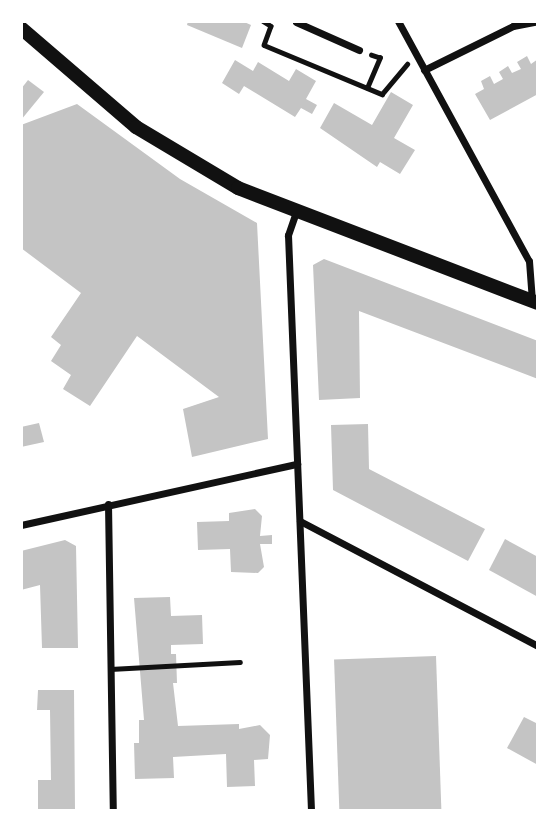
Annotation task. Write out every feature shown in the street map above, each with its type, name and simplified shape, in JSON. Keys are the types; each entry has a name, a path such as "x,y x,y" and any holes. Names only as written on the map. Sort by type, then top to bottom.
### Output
{"main road":[{"path":"21,28 136,127 238,188 535,302"}],"street":[{"path":"297,21 359,50"},
{"path":"398,21 529,261 535,302"},
{"path":"424,70 513,26 538,21"},
{"path":"298,209 288,235 311,811"},
{"path":"21,525 297,464"},
{"path":"107,504 113,811"},
{"path":"300,521 538,646"}],"lane":[{"path":"110,669 240,662"}],"path":[{"path":"263,21 271,26 264,45 383,94 401,67 417,58"},
{"path":"359,50 380,58 367,88"}],"building":[{"path":"188,21 242,21 251,25 242,48 187,25"},
{"path":"527,56 531,64 538,59 538,94 490,120 475,94 484,89 481,81 490,76 494,84 503,79 499,72 508,66 512,73 521,69 517,62"},
{"path":"235,60 253,71 258,62 289,81 296,69 316,81 306,99 317,105 312,114 301,108 295,117 244,86 239,94 222,83"},
{"path":"28,80 44,92 21,120 21,89"},
{"path":"391,92 413,105 394,138 415,150 400,174 380,162 377,167 320,128 334,103 372,125"},
{"path":"77,104 180,179 257,223 268,439 192,457 183,409 219,397 137,336 90,406 63,389 71,375 51,361 61,345 51,337 81,293 21,248 21,125"},
{"path":"324,259 538,341 538,379 359,311 360,398 319,400 313,265"},
{"path":"39,423 44,442 21,447 21,427"},
{"path":"368,424 369,469 485,529 468,561 333,490 331,425"},
{"path":"255,509 262,516 260,536 272,535 272,544 260,544 264,567 258,573 231,572 230,549 198,550 197,522 229,521 229,513"},
{"path":"505,539 538,557 538,597 489,570"},
{"path":"65,540 76,546 78,648 42,648 40,585 21,590 21,551"},
{"path":"170,597 171,616 202,615 203,644 171,645 171,654 176,654 177,683 173,683 178,726 239,724 239,729 260,725 270,735 268,759 254,760 255,786 227,787 226,754 173,757 174,778 135,779 134,743 139,743 139,720 144,720 134,598"},
{"path":"436,656 441,811 339,811 334,660"},
{"path":"38,690 74,690 75,811 38,811 38,780 51,780 50,710 37,710"},
{"path":"524,717 538,724 538,765 507,748"}]}
